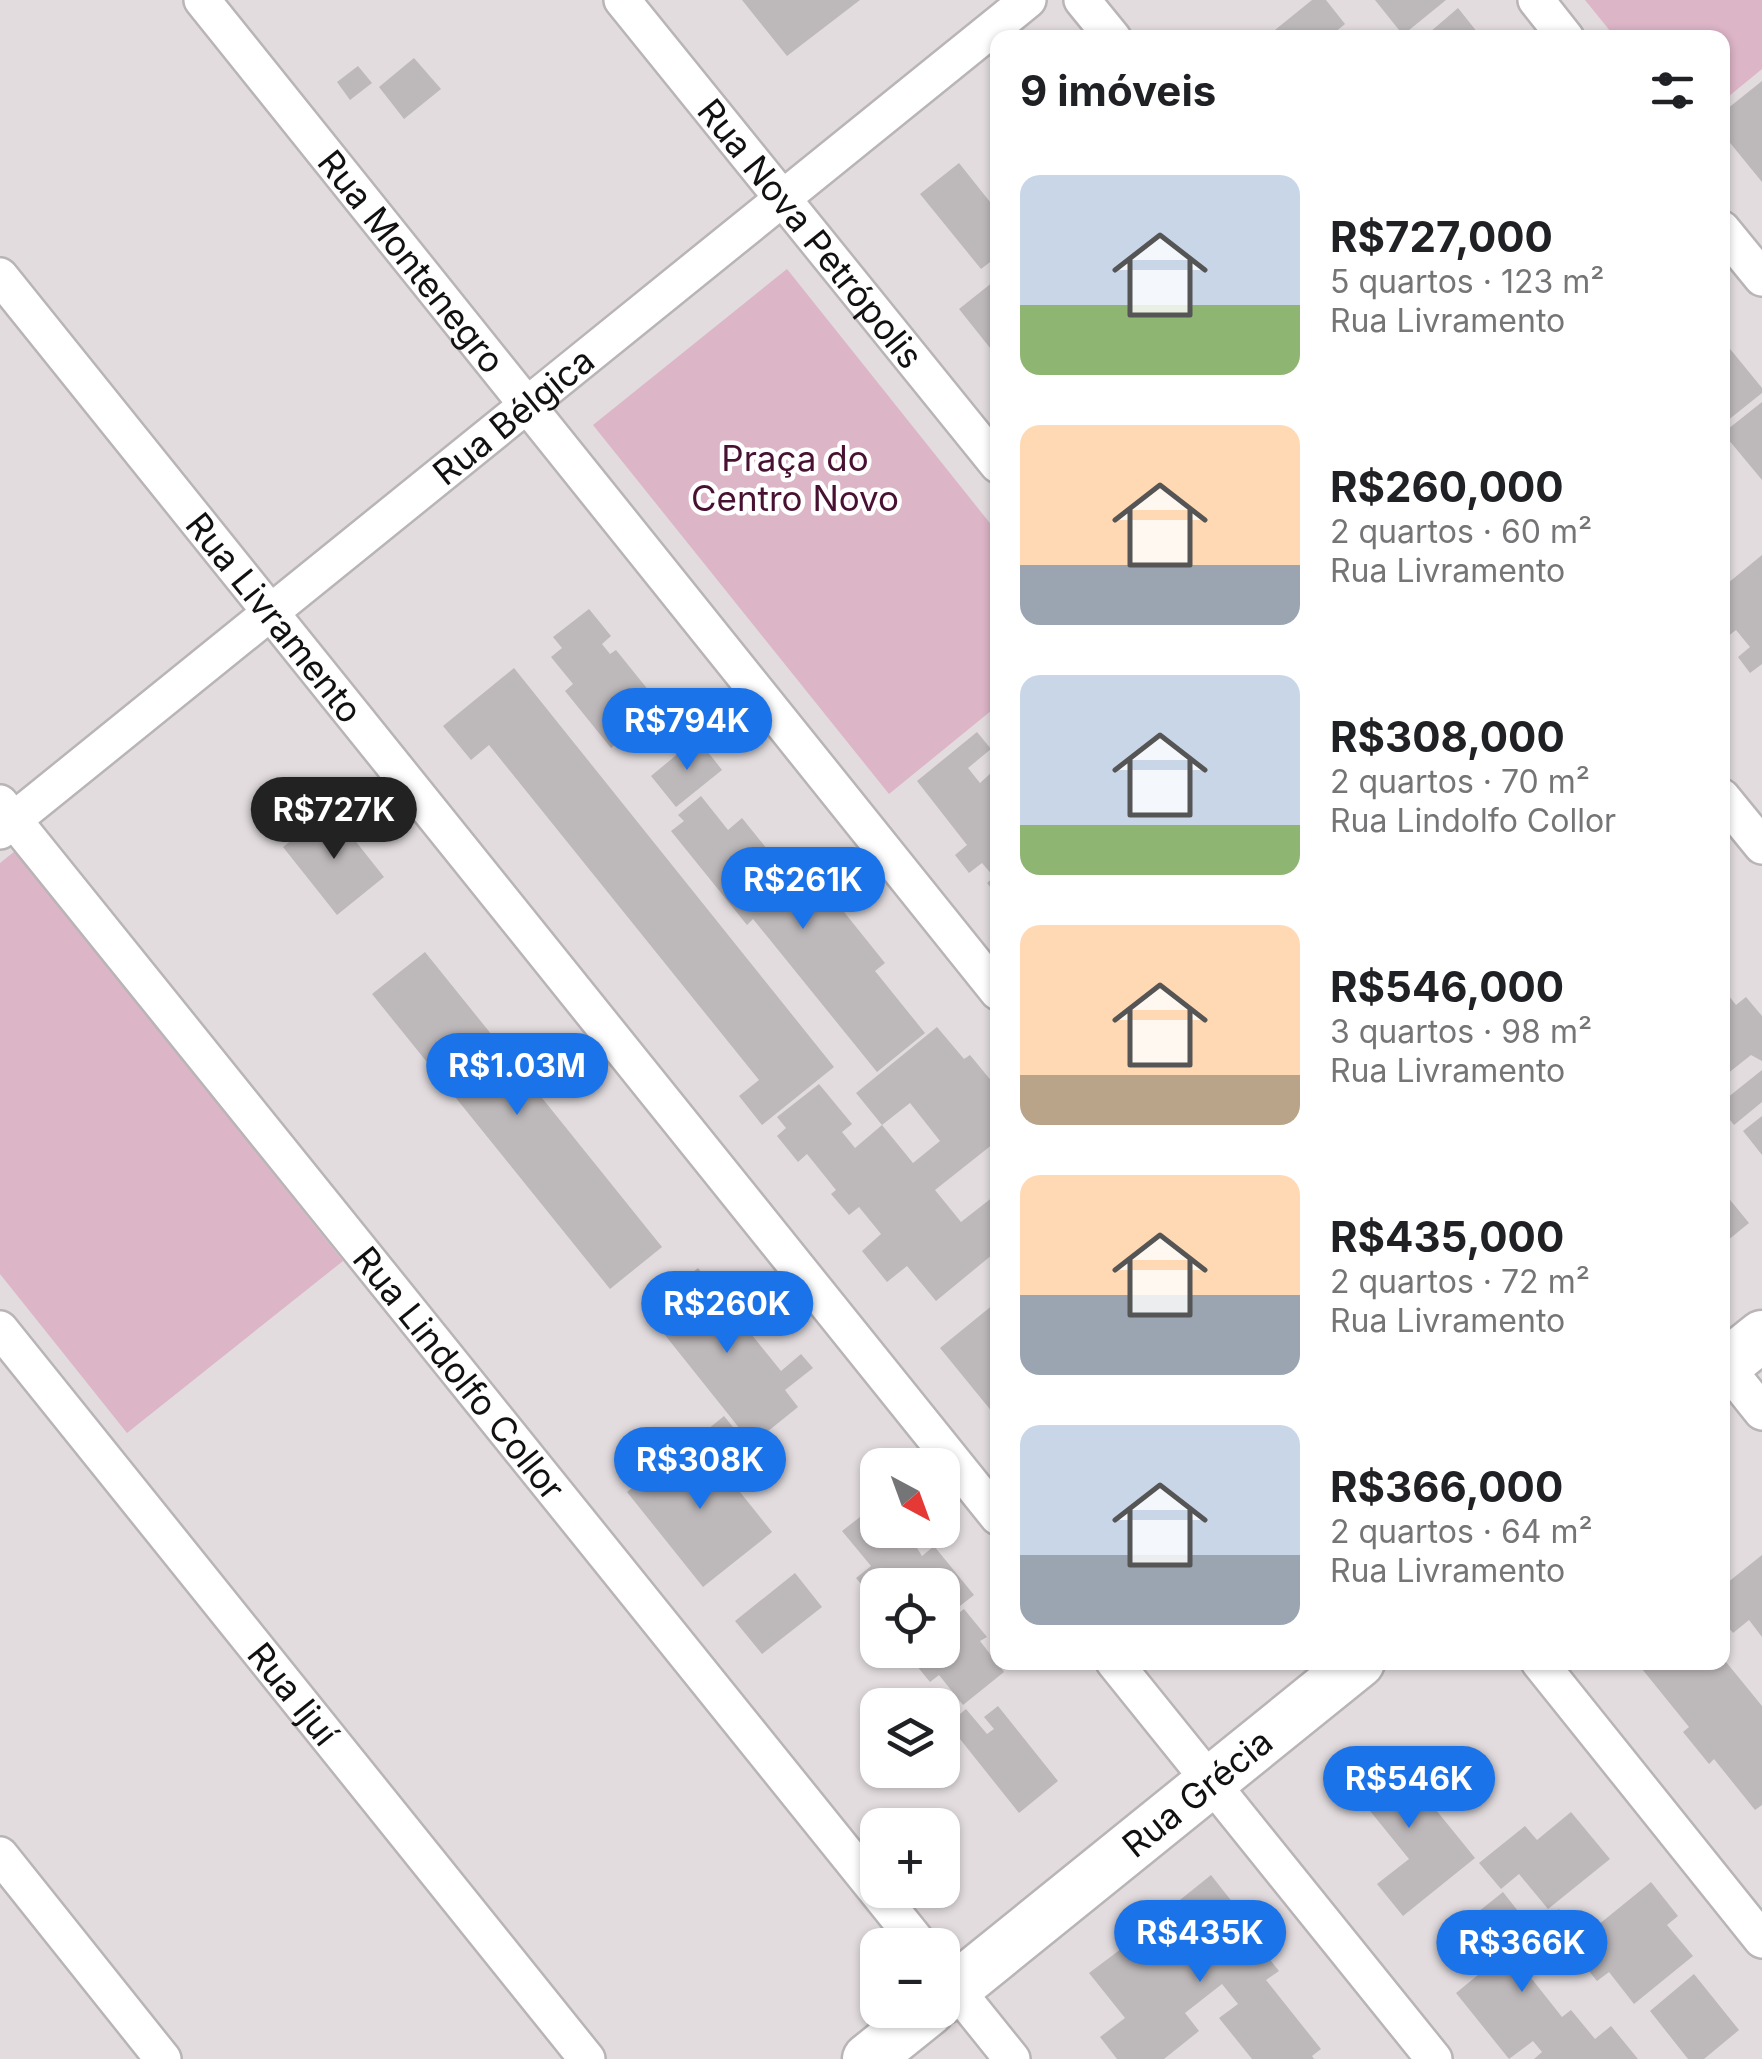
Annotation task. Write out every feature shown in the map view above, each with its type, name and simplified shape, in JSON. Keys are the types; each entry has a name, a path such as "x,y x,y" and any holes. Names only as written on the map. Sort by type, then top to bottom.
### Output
{"main road":[{"name":"Rua Grécia","path":"960,1978 1349,1670"},
{"name":"Rua Grécia","path":"868,2059 902,2028"}],"street":[{"name":"Rua Montenegro","path":"202,0 524,407 990,982"},
{"name":"Rua Nova Petrópolis","path":"622,0 990,455"},
{"name":"Rua Bélgica","path":"991,30 1028,0"},
{"path":"1082,0 1106,30"},
{"path":"1536,0 1560,30"},
{"name":"Rua Bélgica","path":"4,818 270,613 990,31"},
{"path":"1730,239 1762,278"},
{"name":"Rua Livramento","path":"0,276 990,1508"},
{"path":"1730,807 1762,846"},
{"name":"Rua Lindolfo Collor","path":"4,818 906,1928"},
{"name":"Rua Ijuí","path":"0,1330 587,2059"},
{"path":"1733,1358 1762,1412"},
{"path":"1120,1670 1434,2059"},
{"path":"1545,1670 1762,1940"},
{"path":"0,1855 163,2059"},
{"path":"960,2009 1012,2059"}],"green space":[{"path":"1585,0 1762,0 1762,69 1730,95 1730,30 1609,30"},
{"name":"Praça do Centro Novo","path":"787,269 990,523 990,712 889,794 593,425"},
{"path":"15,851 343,1261 127,1433 0,1274 0,863"}],"building":[{"path":"742,0 860,0 787,56"},
{"path":"1312,0 1326,0 1345,24 1338,30 1275,30"},
{"path":"1375,0 1446,0 1409,30 1399,30"},
{"path":"1458,8 1476,30 1432,30"},
{"path":"414,58 441,89 404,119 379,87"},
{"path":"358,66 372,83 350,100 337,82"},
{"path":"1762,81 1762,182 1730,143 1730,107"},
{"path":"959,163 990,202 990,262 981,269 920,194"},
{"path":"990,284 990,348 959,309"},
{"path":"1730,349 1762,388 1762,393 1730,419"},
{"path":"1762,402 1762,480 1730,441 1730,427"},
{"path":"1762,555 1762,664 1750,673 1738,657 1750,647 1736,630 1730,635 1730,581"},
{"path":"589,609 611,636 602,644 610,654 616,650 662,707 611,748 565,691 573,684 551,657 562,648 553,637"},
{"path":"514,668 834,1067 762,1125 739,1096 759,1080 489,745 471,760 443,726"},
{"path":"977,732 990,748 968,768 980,783 990,774 990,872 982,863 969,873 955,855 967,845 917,781"},
{"path":"697,738 722,770 676,807 651,776"},
{"path":"701,796 728,830 742,818 796,885 812,872 885,963 875,971 925,1033 877,1072 753,919 747,925 671,831 684,821 678,815"},
{"path":"330,809 384,877 337,915 283,847"},
{"path":"425,952 504,1050 518,1039 544,1072 530,1083 662,1247 610,1289 372,994"},
{"path":"1730,997 1736,1005 1746,997 1762,1016 1762,1061 1751,1055 1730,1072"},
{"path":"937,1027 964,1059 970,1055 990,1079 990,1146 935,1190 961,1222 990,1199 990,1257 936,1301 907,1266 887,1282 862,1251 881,1234 859,1207 849,1215 831,1194 836,1190 807,1154 798,1162 777,1136 786,1128 777,1117 819,1084 852,1124 842,1132 855,1148 882,1125 856,1093","holes":["910,1103 940,1141 913,1163 882,1125"]},
{"path":"1762,1070 1762,1102 1734,1125 1730,1120 1730,1096"},
{"path":"1762,1116 1762,1155 1743,1131"},
{"path":"1730,1200 1749,1223 1730,1238"},
{"path":"698,1268 781,1371 801,1354 813,1368 785,1390 798,1407 752,1444 645,1310"},
{"path":"990,1307 990,1409 940,1348"},
{"path":"724,1416 749,1447 732,1461 707,1430"},
{"path":"696,1437 772,1532 703,1587 627,1492"},
{"path":"860,1517 860,1548 917,1548 922,1556 936,1548 952,1568 868,1568 871,1566 842,1531"},
{"path":"1762,1555 1762,1637 1749,1620 1733,1633 1730,1629 1730,1581"},
{"path":"795,1573 822,1607 762,1654 735,1621"},
{"path":"960,1578 974,1595 960,1606"},
{"path":"964,1609 987,1637 980,1641 990,1654 990,1670 1004,1672 963,1705 960,1688 949,1688 939,1675 930,1682 918,1668 960,1668 960,1612"},
{"path":"1730,1667 1762,1706 1762,1805 1755,1810 1714,1759 1709,1764 1683,1732 1689,1727 1643,1670 1730,1670"},
{"path":"998,1706 1058,1781 1019,1813 960,1739 960,1714 966,1709 987,1734 994,1729 984,1717"},
{"path":"1385,1747 1475,1858 1403,1916 1377,1884 1409,1859 1345,1780"},
{"path":"1571,1812 1610,1859 1548,1909 1519,1874 1501,1889 1479,1863 1525,1826 1537,1840"},
{"path":"1211,1875 1263,1941 1258,1945 1279,1971 1266,1980 1321,2049 1312,2056 1314,2059 1252,2059 1219,2018 1238,2004 1222,1984 1185,2013 1199,2031 1164,2059 1117,2059 1100,2037 1125,2018 1089,1973 1129,1943 1141,1959 1178,1929 1165,1912"},
{"path":"1651,1882 1678,1916 1667,1925 1693,1956 1634,2004 1609,1972 1597,1981 1570,1948 1557,1959 1533,1930 1559,1909 1582,1938"},
{"path":"1503,1892 1533,1930 1509,1950 1562,2017 1571,2010 1595,2039 1611,2026 1638,2059 1534,2059 1542,2052 1533,2041 1509,2059 1456,1993 1484,1970 1453,1932"},
{"path":"1694,1974 1739,2030 1704,2059 1688,2059 1650,2011"}]}
